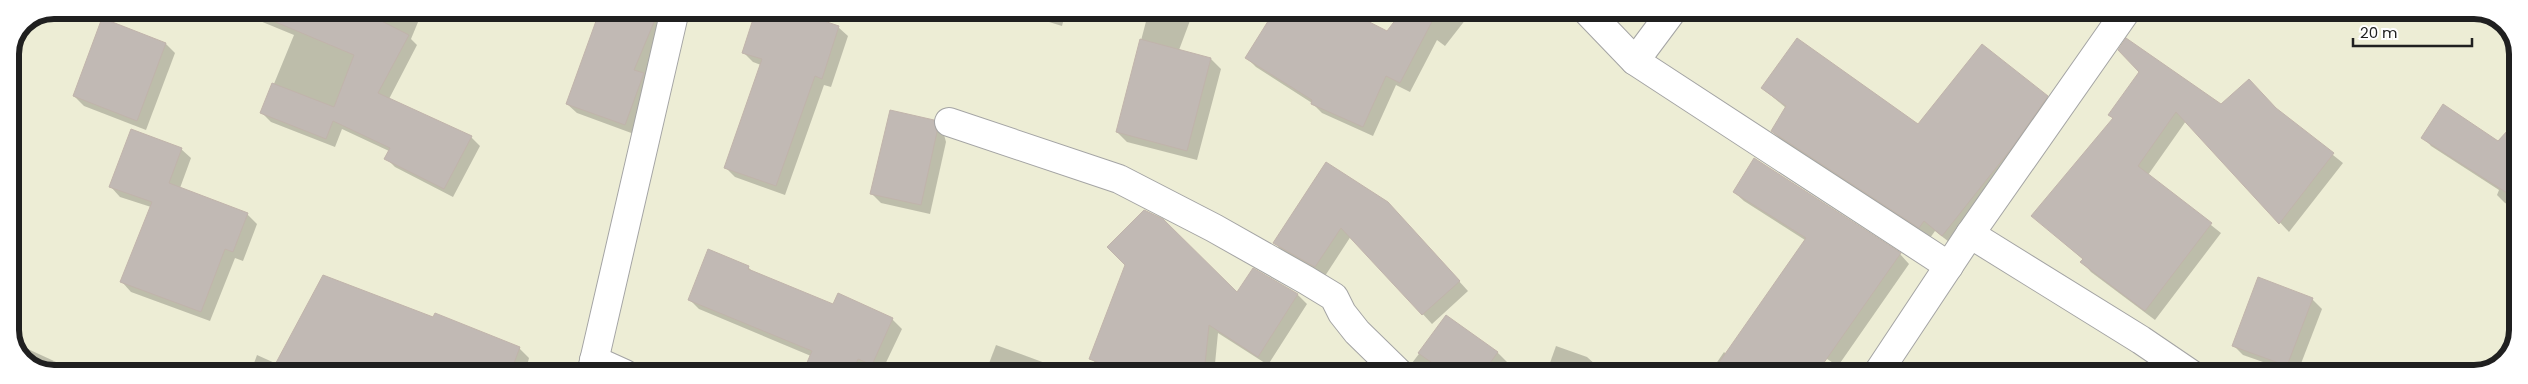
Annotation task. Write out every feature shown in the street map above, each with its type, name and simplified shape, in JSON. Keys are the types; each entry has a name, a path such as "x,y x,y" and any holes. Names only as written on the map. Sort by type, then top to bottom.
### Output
{"street":[{"path":"593,365 672,19"},
{"path":"1595,19 1635,61 1949,266"},
{"path":"1635,61 1665,19"},
{"path":"1883,365 1970,234 2121,19"},
{"path":"950,122 1119,179 1273,261 1334,297 1342,313 1357,332 1391,365"},
{"path":"1970,234 2141,340 2178,365"}],"green space":[{"path":"47,19 2479,19 2496,26 2505,36 2509,47 2509,335 2502,352 2492,361 2481,365 49,365 38,362 29,355 21,344 19,337 19,47 21,40 29,29 40,21"}],"building":[{"path":"102,19 166,43 137,121 73,96"},
{"path":"268,19 378,19 409,35 378,93 472,136 444,189 384,159 390,148 333,121 326,139 260,113 272,83 334,107 354,55"},
{"path":"597,19 655,19 634,70 644,73 625,125 566,104"},
{"path":"753,19 818,19 839,26 822,79 815,76 776,186 724,168 762,59 742,53"},
{"path":"1269,19 1364,19 1387,31 1396,19 1433,19 1400,83 1386,76 1363,127 1311,104 1312,100 1245,58"},
{"path":"1797,38 1918,124 1982,44 2048,96 2011,149 1942,236 1924,221 1919,228 1771,131 1786,106 1761,88"},
{"path":"2126,38 2221,104 2249,79 2276,108 2334,153 2279,224 2176,112 2138,166 2212,223 2145,311 2080,262 2083,259 2031,216 2113,118 2108,115 2139,72 2118,50"},
{"path":"1140,39 1211,58 1187,151 1116,132"},
{"path":"2443,104 2498,141 2509,129 2509,194 2421,138"},
{"path":"890,110 934,120 937,132 921,205 870,194"},
{"path":"131,129 182,148 169,183 248,213 233,252 225,249 201,312 120,282 152,202 109,187"},
{"path":"1754,158 1901,253 1822,365 1717,365 1806,238 1733,192"},
{"path":"1326,162 1388,202 1460,281 1422,315 1341,228 1315,267 1273,243"},
{"path":"1144,210 1163,219 1237,292 1253,268 1298,294 1258,357 1209,325 1205,365 1105,365 1089,359 1125,265 1107,247"},
{"path":"708,249 749,266 748,269 833,304 838,293 893,318 872,365 858,359 856,365 806,365 812,351 688,300"},
{"path":"323,275 433,317 435,313 520,347 513,365 275,365"},
{"path":"2258,277 2313,298 2287,365 2232,346"},
{"path":"1446,315 1498,352 1489,365 1435,365 1418,353"}]}
